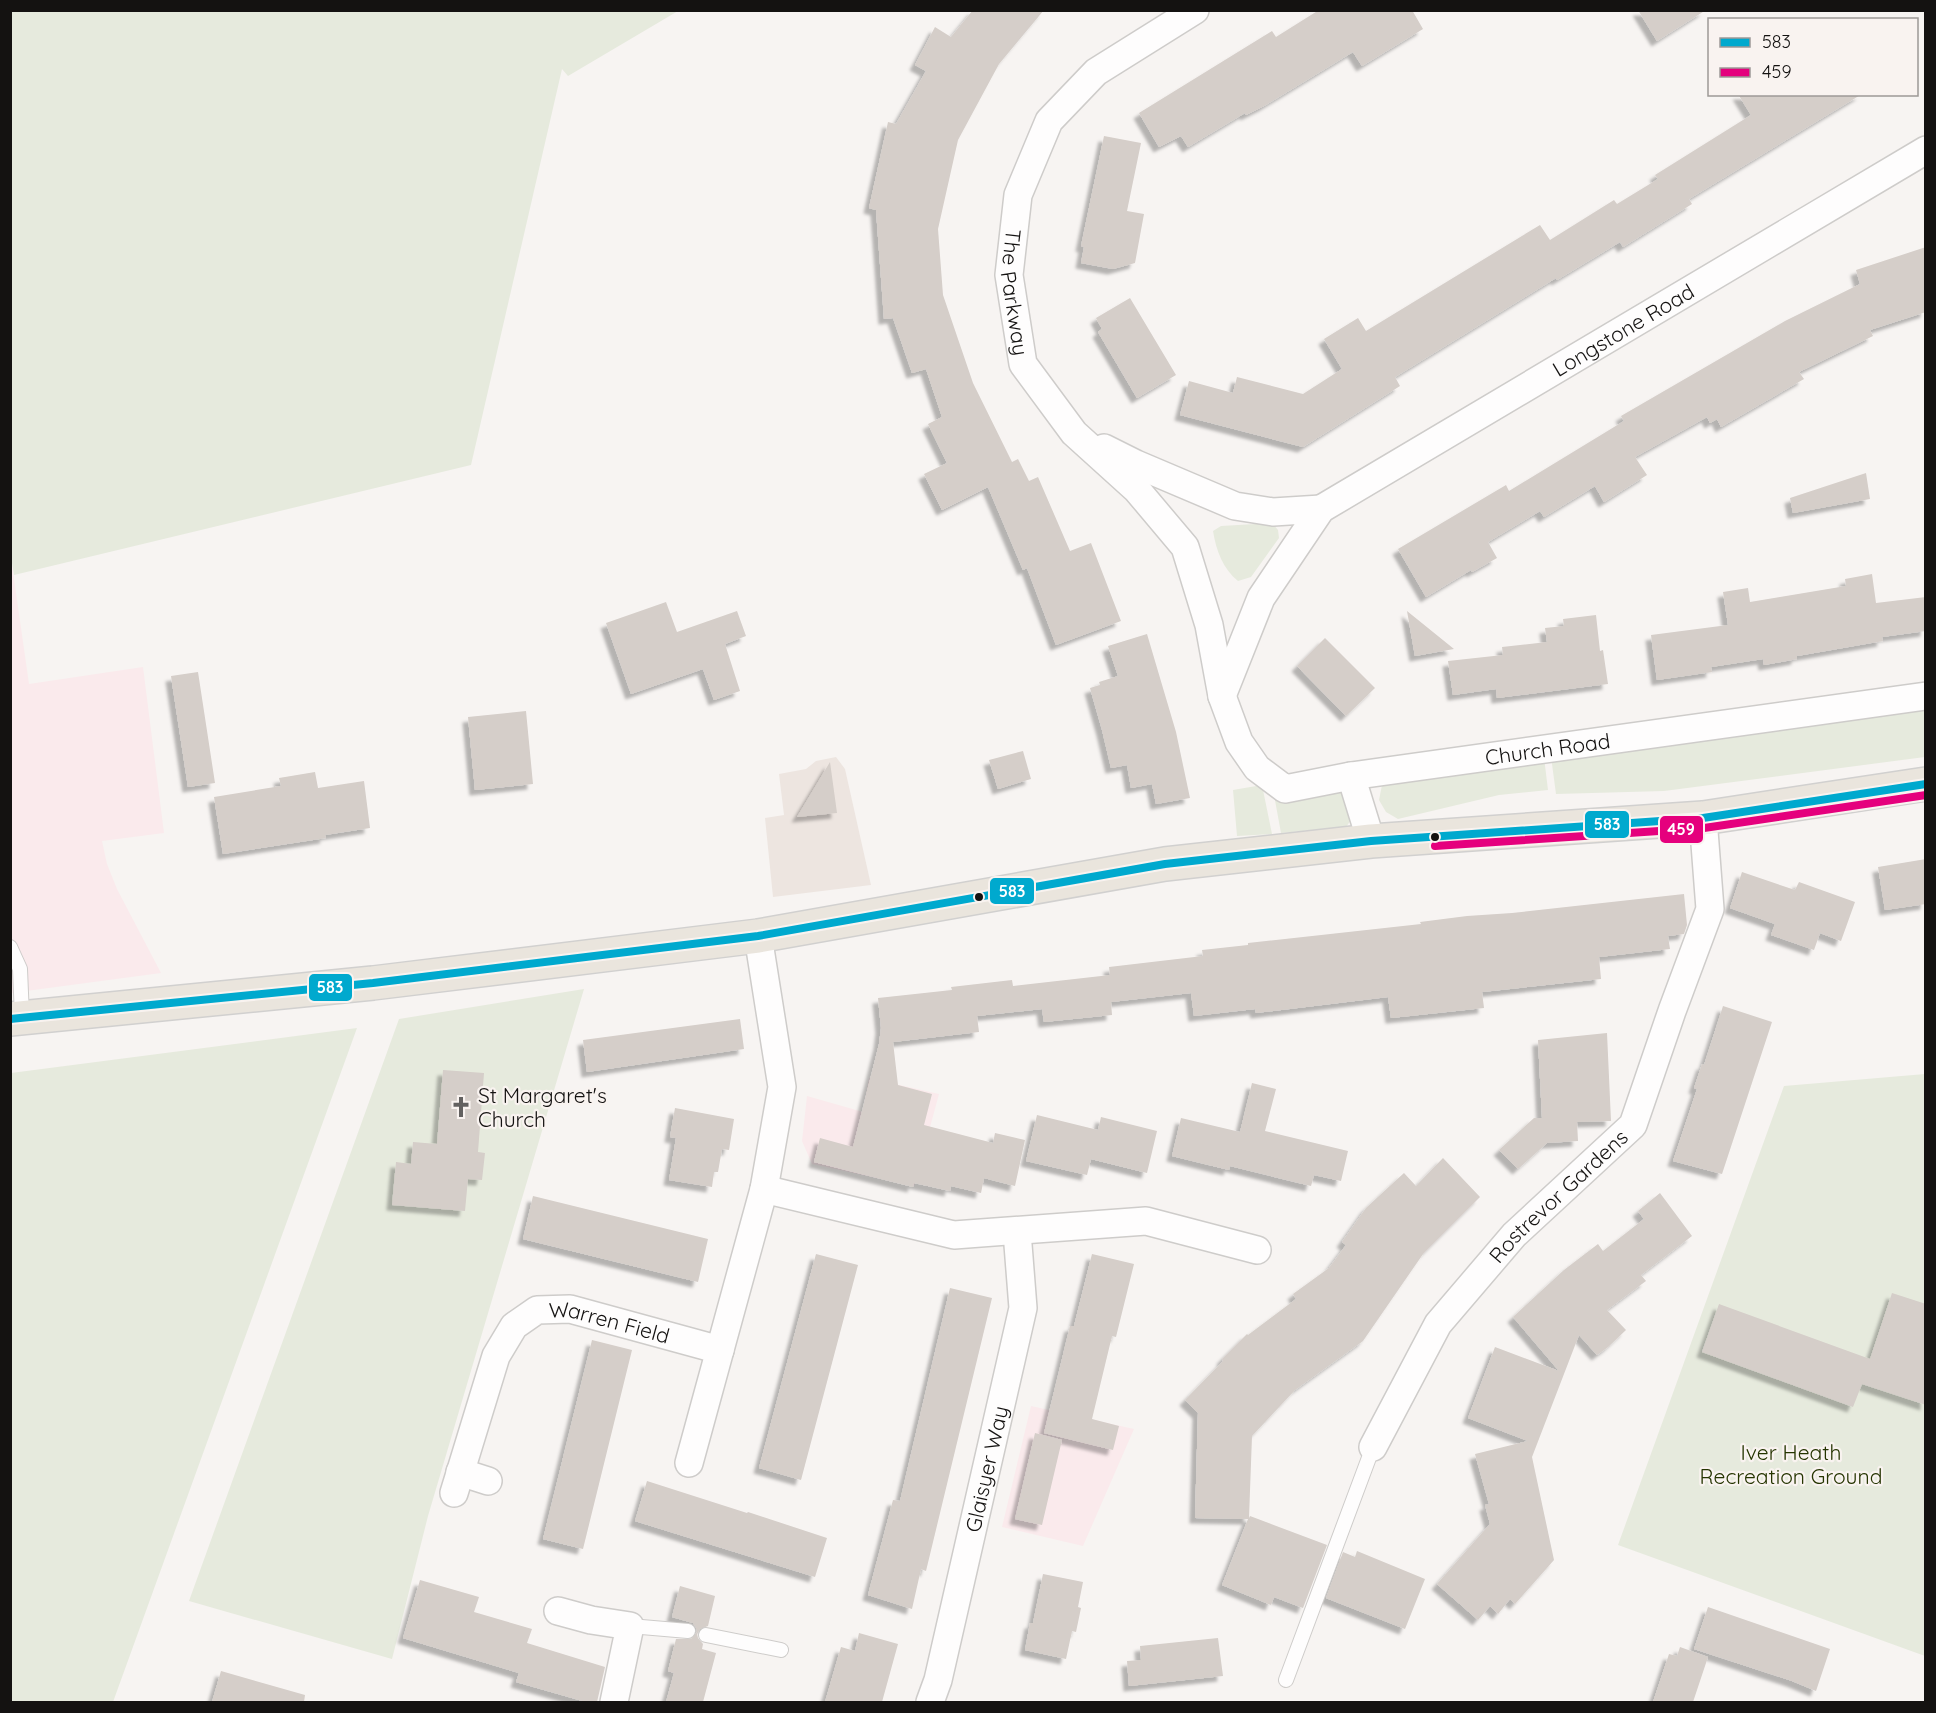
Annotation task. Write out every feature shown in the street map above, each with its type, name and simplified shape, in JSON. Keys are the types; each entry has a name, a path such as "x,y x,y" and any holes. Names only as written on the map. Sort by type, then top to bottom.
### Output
{"main road":[{"path":"16,1018 374,983 758,936 1165,864 1371,841 1703,818 1926,784"}],"street":[{"name":"The Parkway","path":"1195,10 1096,72 1049,122 1018,195 1009,275 1023,364 1074,433 1137,490 1185,547 1209,625 1222,696"},
{"name":"Longstone Road","path":"1321,509 1926,150"},
{"path":"1074,433 1136,464 1235,506 1273,512 1321,509"},
{"path":"1222,696 1262,598 1321,509"},
{"name":"Church Road","path":"1222,696 1239,742 1257,768 1285,789 1351,776 1926,696"},
{"path":"1351,776 1371,841"},
{"name":"Rostrevor Gardens","path":"1373,1447 1438,1324 1514,1235 1633,1125 1710,909 1703,818"},
{"path":"689,1463 764,1189 782,1087 758,936"},
{"path":"764,1189 954,1235 1146,1221 1257,1250"},
{"name":"Glaisyer Way","path":"930,1702 938,1680 1023,1308 1017,1232"},
{"name":"Warren Field","path":"488,1481 457,1482 496,1356 514,1326 537,1310 570,1309 720,1350"},
{"path":"558,1611 591,1620 630,1626 614,1702"}],"lane":[{"path":"10,947 20,969 16,1018"},
{"path":"1286,1680 1373,1447"},
{"path":"630,1626 688,1631"},
{"path":"706,1635 781,1650"}],"shaded area":[{"path":"10,551 29,684 143,667 164,833 102,841 107,864 117,889 161,973 11,993"},
{"path":"836,757 845,769 871,885 773,897 765,818 784,815 779,774 806,769 816,761"},
{"path":"869,1078 939,1094 914,1186 812,1164 802,1141 807,1096 863,1112"},
{"path":"1031,1406 1134,1429 1083,1546 1002,1527"}],"green space":[{"path":"10,11 678,11 568,76 562,69 471,465 14,575 10,551"},
{"path":"1272,523 1278,530 1279,538 1251,577 1238,581 1221,559 1213,531 1221,526"},
{"path":"1925,702 1925,757 1664,791 1556,794 1550,749"},
{"path":"1543,749 1548,790 1499,795 1398,819 1386,812 1379,800 1383,780"},
{"path":"1272,784 1349,785 1351,820 1346,827 1281,833"},
{"path":"1262,785 1272,834 1237,836 1233,790"},
{"path":"584,989 428,1516 392,1659 189,1601 399,1019"},
{"path":"357,1028 113,1702 11,1702 11,1073"},
{"name":"Iver Heath Recreation Ground","path":"1925,1074 1925,1656 1618,1545 1784,1086"}],"building":[{"path":"973,10 1044,10 999,64 958,140 938,229 943,295 973,383 1012,462 1018,459 1029,481 1038,477 1070,551 1091,543 1121,621 1056,645 1027,568 1023,570 988,487 942,510 924,474 947,463 928,424 942,417 926,369 912,373 893,318 884,319 876,210 869,208 888,122 896,124 926,71 915,65 935,27 951,37"},
{"path":"1319,10 1412,10 1423,29 1362,66 1353,52 1264,106 1246,115 1245,113 1188,147 1181,136 1159,147 1139,113 1272,31 1276,37"},
{"path":"1638,10 1706,10 1657,41"},
{"path":"1739,96 1859,96 1689,199 1692,204 1623,247 1620,242 1557,280 1556,278 1395,377 1400,386 1303,447 1180,415 1189,381 1233,393 1237,377 1303,394 1342,369 1324,339 1358,318 1366,331 1540,225 1550,240 1614,200 1617,204 1658,179 1655,175 1751,115"},
{"path":"1104,136 1141,143 1127,211 1144,214 1135,263 1113,269 1081,263 1084,247 1081,246"},
{"path":"1926,247 1926,312 1870,330 1873,336 1799,372 1804,379 1721,427 1717,419 1710,423 1707,417 1635,457 1647,475 1604,502 1595,486 1544,517 1540,511 1488,542 1497,558 1472,572 1471,570 1426,597 1398,549 1506,485 1509,491 1624,421 1621,416 1785,321 1860,284 1856,270"},
{"path":"1130,298 1176,375 1137,398 1098,332 1102,329 1096,318"},
{"path":"1866,473 1870,499 1793,513 1790,498"},
{"path":"1872,574 1876,603 1926,597 1926,631 1882,637 1883,641 1797,656 1797,659 1764,665 1763,659 1711,667 1712,672 1657,680 1651,635 1728,625 1723,592 1748,588 1750,602 1846,586 1845,579"},
{"path":"666,602 677,632 737,611 746,636 725,644 740,691 714,700 703,669 631,694 606,623"},
{"path":"1407,611 1454,649 1415,656"},
{"path":"1596,615 1600,651 1603,650 1608,684 1497,698 1496,689 1453,695 1448,661 1503,655 1502,647 1547,642 1545,628 1564,626 1563,619"},
{"path":"1147,634 1176,732 1190,798 1156,804 1152,784 1131,788 1127,765 1111,768 1090,688 1100,685 1099,682 1118,676 1108,646"},
{"path":"1325,638 1375,688 1346,716 1297,666"},
{"path":"198,672 215,783 188,787 171,676"},
{"path":"526,711 533,784 475,790 468,717"},
{"path":"1023,751 1031,779 998,789 989,760"},
{"path":"830,762 837,813 797,817"},
{"path":"315,772 318,788 364,781 370,828 325,835 326,838 223,854 214,797 281,786 279,778"},
{"path":"1926,859 1926,904 1885,910 1878,867"},
{"path":"1742,872 1795,890 1799,882 1855,902 1841,941 1820,933 1814,950 1771,935 1775,924 1730,908"},
{"path":"1684,894 1687,925 1684,934 1668,936 1670,949 1599,957 1601,979 1482,992 1484,1008 1391,1018 1388,997 1256,1013 1255,1009 1194,1016 1191,993 1111,1002 1112,1015 1044,1022 1042,1009 977,1016 979,1032 893,1042 898,1085 932,1094 924,1125 993,1143 995,1133 1025,1140 1015,1186 984,1178 981,1193 951,1186 950,1191 914,1183 913,1187 814,1162 820,1138 853,1147 879,1044 881,1028 878,998 952,990 951,987 1012,980 1013,986 1110,975 1109,967 1203,956 1202,950 1248,945 1248,943 1421,924 1420,922 1467,916"},
{"path":"1723,1006 1772,1022 1722,1174 1673,1161 1697,1089 1694,1088"},
{"path":"740,1019 744,1049 587,1072 583,1040"},
{"path":"1607,1033 1611,1121 1577,1122 1578,1141 1547,1143 1518,1169 1499,1150 1534,1118 1542,1118 1538,1040"},
{"name":"St Margaret's Church","path":"443,1070 484,1073 478,1152 485,1153 482,1180 468,1179 465,1211 392,1205 396,1162 411,1164 413,1142 437,1144"},
{"path":"1252,1083 1276,1089 1265,1131 1348,1151 1341,1181 1314,1175 1311,1186 1230,1166 1229,1170 1172,1156 1181,1118 1240,1132"},
{"path":"675,1108 734,1119 729,1150 722,1149 718,1172 714,1172 712,1187 669,1180 676,1138 670,1137"},
{"path":"1037,1115 1098,1130 1101,1117 1157,1131 1147,1173 1091,1159 1087,1175 1026,1161"},
{"path":"1443,1158 1480,1197 1423,1254 1363,1341 1295,1390 1252,1436 1249,1518 1250,1516 1327,1545 1303,1608 1274,1597 1271,1605 1222,1585 1248,1519 1195,1518 1198,1413 1185,1400 1247,1334 1296,1299 1293,1294 1329,1268 1346,1245 1342,1242 1366,1208 1404,1173 1416,1186"},
{"path":"1660,1193 1692,1236 1641,1275 1646,1281 1607,1310 1626,1330 1608,1347 1597,1355 1579,1335 1532,1457 1554,1560 1515,1604 1510,1599 1498,1614 1490,1606 1478,1620 1437,1584 1490,1524 1485,1505 1489,1504 1475,1454 1528,1441 1468,1418 1495,1347 1559,1371 1513,1317 1564,1270 1598,1244 1603,1251 1644,1219 1638,1211"},
{"path":"533,1196 708,1239 698,1282 523,1239"},
{"path":"816,1254 858,1265 801,1480 759,1468"},
{"path":"1092,1254 1134,1264 1116,1337 1112,1336 1092,1419 1119,1426 1113,1450 1044,1433 1070,1326 1074,1326"},
{"path":"950,1288 992,1298 926,1571 921,1569 912,1609 868,1595 893,1500 900,1501"},
{"path":"1892,1293 1926,1304 1926,1405 1862,1384 1853,1407 1702,1352 1719,1304 1870,1359"},
{"path":"592,1340 632,1350 583,1549 543,1539"},
{"path":"1035,1433 1062,1440 1042,1525 1015,1519"},
{"path":"647,1481 827,1538 815,1577 635,1521"},
{"path":"1357,1551 1425,1579 1405,1629 1326,1598 1343,1552 1355,1557"},
{"path":"1043,1574 1083,1582 1076,1632 1072,1631 1066,1659 1025,1650"},
{"path":"420,1580 479,1597 474,1612 532,1629 527,1643 605,1667 597,1702 586,1702 516,1682 519,1673 403,1638"},
{"path":"680,1586 715,1596 708,1626 700,1629 697,1634 703,1644 702,1649 716,1653 703,1702 666,1702 674,1673 668,1671 676,1639 691,1639 697,1632 693,1623 672,1617"},
{"path":"1708,1607 1830,1649 1816,1691 1694,1649"},
{"path":"859,1633 898,1644 882,1702 825,1702 841,1647 855,1651"},
{"path":"1218,1638 1223,1676 1129,1686 1127,1661 1141,1660 1140,1646"},
{"path":"1680,1647 1708,1657 1693,1702 1653,1702 1669,1654 1677,1656"},
{"path":"221,1671 305,1695 304,1702 212,1702"}],"transit line":[{"name":"583","path":"10,1019 373,983 758,936 1165,864 1371,841 1703,818 1926,784"},
{"name":"459","path":"1435,846 1704,828 1926,795"}],"place":[{"name":"St Margaret's Church","path":"461,1107"}]}
